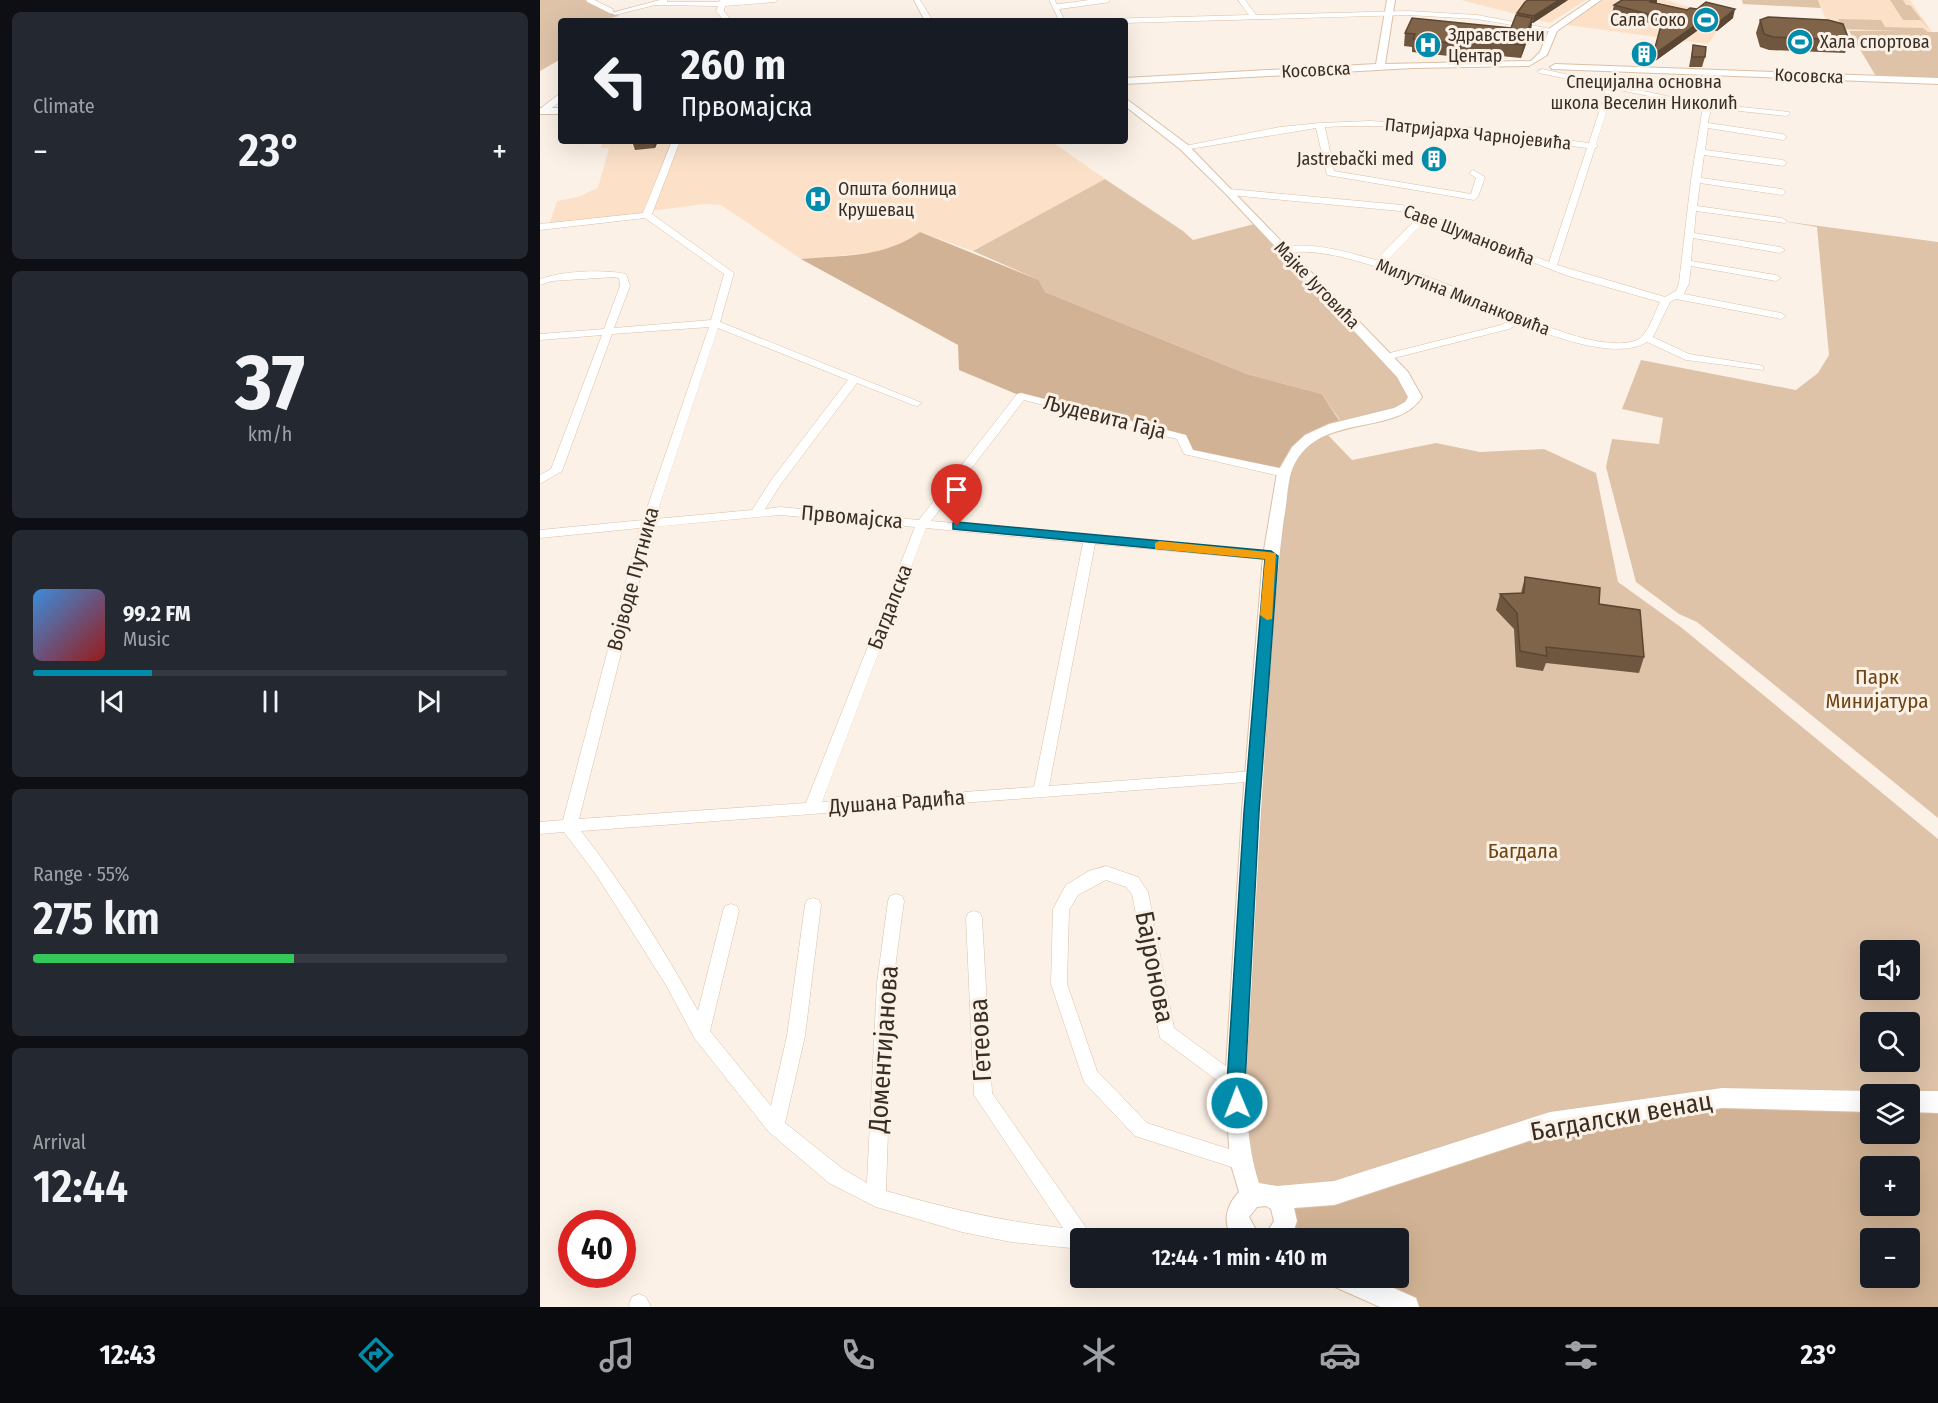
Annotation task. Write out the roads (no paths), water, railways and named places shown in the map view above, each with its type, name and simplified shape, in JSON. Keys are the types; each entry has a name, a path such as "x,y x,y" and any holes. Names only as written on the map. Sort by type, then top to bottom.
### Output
{"street":[{"path":"589,0 613,12 618,18"},
{"path":"658,4 666,0"},
{"path":"613,12 658,4 775,0"},
{"path":"917,0 927,18"},
{"path":"1052,0 1061,18"},
{"path":"1056,7 1107,0"},
{"path":"1241,0 1254,17"},
{"path":"1380,66 1391,0"},
{"path":"1128,20 1389,13 1477,17 1553,30 1597,0"},
{"path":"722,2 720,11 726,18"},
{"path":"1535,66 1551,63 1553,30"},
{"name":"Косовска","path":"1128,81 1380,66 1535,66 1551,63 1611,87 1707,105 1786,114"},
{"path":"1535,66 1572,72"},
{"name":"Косовска","path":"1572,72 1938,81"},
{"path":"1552,267 1594,146 1611,87"},
{"path":"541,112 558,99"},
{"name":"Мајке Југовића","path":"1128,103 1184,147 1230,192 1386,357 1411,387 1415,397 1410,405 1399,411 1334,427 1310,438 1297,450 1284,473"},
{"path":"1677,296 1684,283 1695,180 1707,105"},
{"path":"541,112 558,111"},
{"name":"Патријарха Чарнојевића","path":"1184,147 1320,125 1413,124 1594,146"},
{"path":"1320,125 1330,173 1474,197 1481,177 1473,173"},
{"path":"1704,125 1783,137"},
{"path":"540,227 647,215 675,144"},
{"path":"1700,152 1783,162"},
{"path":"1695,180 1782,192"},
{"name":"Саве Шумановића","path":"1230,192 1395,207 1425,215 1552,267 1666,300"},
{"path":"1692,208 1782,221"},
{"name":"Војводе Путника","path":"569,827 648,523 716,323 729,273 647,215"},
{"path":"1379,263 1425,215"},
{"path":"1690,235 1780,250"},
{"name":"Милутина Миланковића","path":"1284,251 1301,247 1379,263 1426,279 1557,334 1606,344 1645,340 1686,357 1760,368"},
{"path":"1687,262 1776,278"},
{"path":"540,282 551,278 581,275 623,276 623,295 556,471 540,480"},
{"path":"1645,340 1666,300 1677,296 1781,316"},
{"path":"1386,357 1505,327 1520,319"},
{"path":"540,337 716,323 917,403"},
{"path":"757,512 776,482 855,378"},
{"name":"Људевита Гаја","path":"1021,396 1182,437 1188,452 1284,473"},
{"name":"Багдалска","path":"812,808 922,524 1021,396"},
{"path":"1284,473 1271,556 1236,1084 1241,1161 1263,1197 1284,1210 1284,1228"},
{"name":"Првомајска","path":"540,534 757,512 817,513 1271,556"},
{"path":"1041,791 1090,539"},
{"name":"Душана Радића","path":"540,828 1255,777"},
{"path":"569,827 603,871 672,980 701,1033 775,1126 836,1176 876,1198 1011,1232 1070,1238"},
{"name":"Бајронова","path":"1236,1084 1166,1032 1140,892 1132,882 1106,873 1095,876 1072,890 1061,909 1059,984 1090,1076 1141,1130 1241,1161"},
{"name":"Доментијанова","path":"876,1198 885,983 896,901"},
{"path":"775,1126 796,1036 813,905"},
{"path":"701,1033 731,911"},
{"name":"Гетеова","path":"974,918 983,1095 1074,1228"},
{"name":"Багдалски венац","path":"1263,1197 1334,1193 1550,1123 1722,1098 1860,1102"},
{"path":"1920,1102 1938,1102"},
{"path":"1238,1228 1238,1215 1245,1201 1263,1197"},
{"path":"1366,1288 1407,1307"}],"place":[{"name":"Сала Соко","path":"1706,20"},
{"name":"Хала спортова","path":"1800,42"},
{"name":"Здравствени Центар","path":"1428,45"},
{"name":"Специјална основна школа Веселин Николић","path":"1644,54"},
{"name":"Jastrebački med","path":"1434,159"},
{"name":"Општа болница Крушевац","path":"818,199"}],"park label":[{"name":"Парк Минијатура","path":"1877,689"},
{"name":"Багдала","path":"1523,851"}]}
